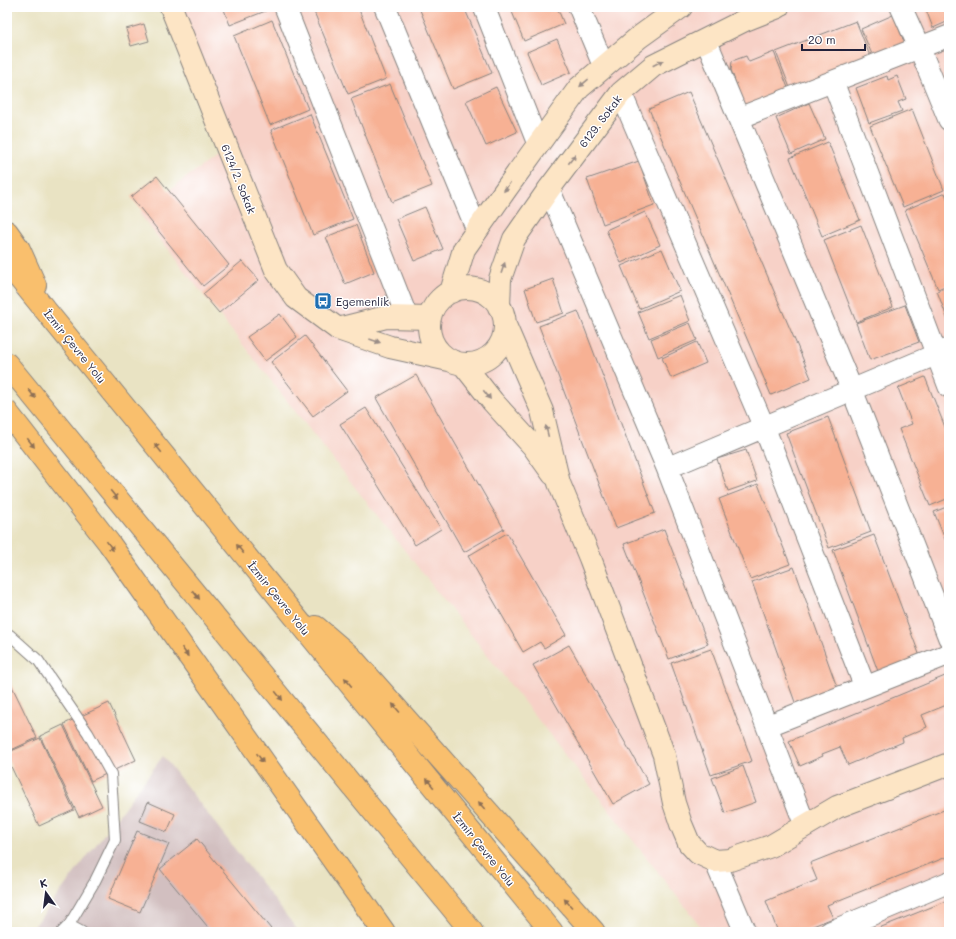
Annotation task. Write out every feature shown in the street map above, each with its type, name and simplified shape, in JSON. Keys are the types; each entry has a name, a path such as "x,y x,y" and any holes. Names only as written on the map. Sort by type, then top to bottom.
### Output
{"highway":[{"path":"7,232 19,249 47,312"},
{"name":"İzmir Çevre Yolu","path":"7,263 552,932"},
{"path":"7,364 472,932"},
{"path":"7,412 108,543 384,932"},
{"path":"273,591 351,657 594,932"}],"street":[{"name":"6124/2. Sokak","path":"171,7 276,270 296,298 338,329 390,347 456,362"},
{"path":"286,7 407,318"},
{"path":"386,7 477,230"},
{"path":"484,7 538,144"},
{"path":"579,7 604,67"},
{"path":"451,292 464,249 579,88 638,38 681,7"},
{"name":"6129. Sokak","path":"502,316 500,278 514,239 549,189 621,93 653,66 706,40 742,13 778,7"},
{"path":"900,7 949,120"},
{"path":"738,118 949,36"},
{"path":"706,40 852,390 949,638"},
{"path":"833,82 943,351 949,387"},
{"path":"621,93 764,427 865,687"},
{"path":"549,189 667,468 805,825"},
{"path":"560,483 533,446 456,362 438,352 432,341 429,329 430,318 434,307 441,298 451,292 462,289 473,289 483,292 492,298 502,316 542,411 560,483 590,558 664,755 674,803 681,824 689,843 698,854 715,861 730,860 771,846 837,807 949,764"},
{"path":"456,362 476,363 488,358 497,349 503,338 502,316"},
{"path":"338,329 386,317 430,318"},
{"path":"667,468 943,351"},
{"path":"767,726 949,654"},
{"path":"715,861 745,932"},
{"path":"830,932 949,882"}],"lane":[{"path":"7,634 38,660 88,733 111,774 115,840 95,881 66,928 82,932"}],"shaded area":[{"path":"167,7 949,7 949,932 705,932 139,213 222,151"},
{"path":"163,756 299,932 30,932"}],"building":[{"path":"223,7 267,7 268,10 230,25"},
{"path":"312,7 358,7 386,79 348,94"},
{"path":"427,7 464,7 492,73 453,89 420,10"},
{"path":"510,7 557,7 564,24 524,41"},
{"path":"925,7 949,7 949,21 933,28"},
{"path":"893,15 906,46 874,59 861,29"},
{"path":"272,20 308,109 270,125 234,36"},
{"path":"856,21 872,61 792,93 776,52"},
{"path":"144,24 149,41 131,46 126,29"},
{"path":"557,39 571,72 541,85 527,52"},
{"path":"774,52 790,93 745,109 731,70 732,61 746,56 749,62"},
{"path":"887,76 888,80 897,76 906,99 898,102 902,111 869,123 856,88"},
{"path":"390,84 432,186 392,202 351,99"},
{"path":"496,87 517,132 486,146 466,101"},
{"path":"689,92 811,378 771,395 649,109"},
{"path":"809,103 825,139 791,154 776,118"},
{"path":"912,109 944,190 903,207 870,126"},
{"path":"310,114 353,219 313,235 271,130"},
{"path":"828,142 860,220 822,236 790,158"},
{"path":"639,161 654,205 603,224 587,179"},
{"path":"157,176 229,265 203,286 131,197"},
{"path":"945,193 949,203 949,284 938,289 905,210"},
{"path":"425,207 443,249 414,261 396,219"},
{"path":"645,212 660,245 621,263 606,230"},
{"path":"356,225 374,272 345,284 326,237"},
{"path":"861,225 893,307 856,322 824,240"},
{"path":"662,249 680,291 639,309 621,266"},
{"path":"242,261 259,280 219,313 203,294"},
{"path":"553,279 564,313 536,322 525,289"},
{"path":"949,286 949,323 937,291"},
{"path":"680,295 690,321 649,338 638,312"},
{"path":"905,305 919,342 870,360 856,323"},
{"path":"578,311 655,513 616,528 539,326"},
{"path":"280,314 297,337 265,361 247,337"},
{"path":"690,323 697,340 658,357 651,339"},
{"path":"305,336 347,391 313,416 271,362"},
{"path":"697,342 706,363 671,378 662,358"},
{"path":"416,375 504,529 464,552 376,398"},
{"path":"925,377 949,437 949,498 930,506 899,429 912,424 898,388"},
{"path":"366,408 441,529 415,545 340,424"},
{"path":"828,417 871,532 829,548 786,433"},
{"path":"746,450 757,481 728,491 717,459"},
{"path":"758,484 790,564 750,579 719,499"},
{"path":"949,506 949,549 934,512"},
{"path":"664,529 708,644 669,659 624,544"},
{"path":"507,533 566,635 544,648 540,642 523,652 468,556"},
{"path":"874,535 921,659 879,674 833,550"},
{"path":"794,567 838,690 796,705 752,582"},
{"path":"569,645 649,784 613,804 533,665"},
{"path":"711,649 752,761 711,775 671,663"},
{"path":"7,676 37,738 7,752"},
{"path":"945,676 949,685 949,704 922,715 927,727 902,738 903,742 848,765 840,747 822,754 823,756 800,766 789,741"},
{"path":"109,703 136,760 91,781 64,724"},
{"path":"63,725 102,806 79,817 40,736"},
{"path":"40,738 74,810 39,826 7,758 7,753"},
{"path":"743,766 756,802 725,813 712,778"},
{"path":"148,802 175,814 167,832 140,821"},
{"path":"949,808 949,856 827,905 833,918 798,932 778,932 766,901 817,880 810,863"},
{"path":"137,831 169,844 140,912 108,899"},
{"path":"197,839 271,929 268,932 212,932 160,869"},
{"path":"949,900 949,932 869,932"}],"place":[{"name":"Egemenlik","path":"323,301"}]}
